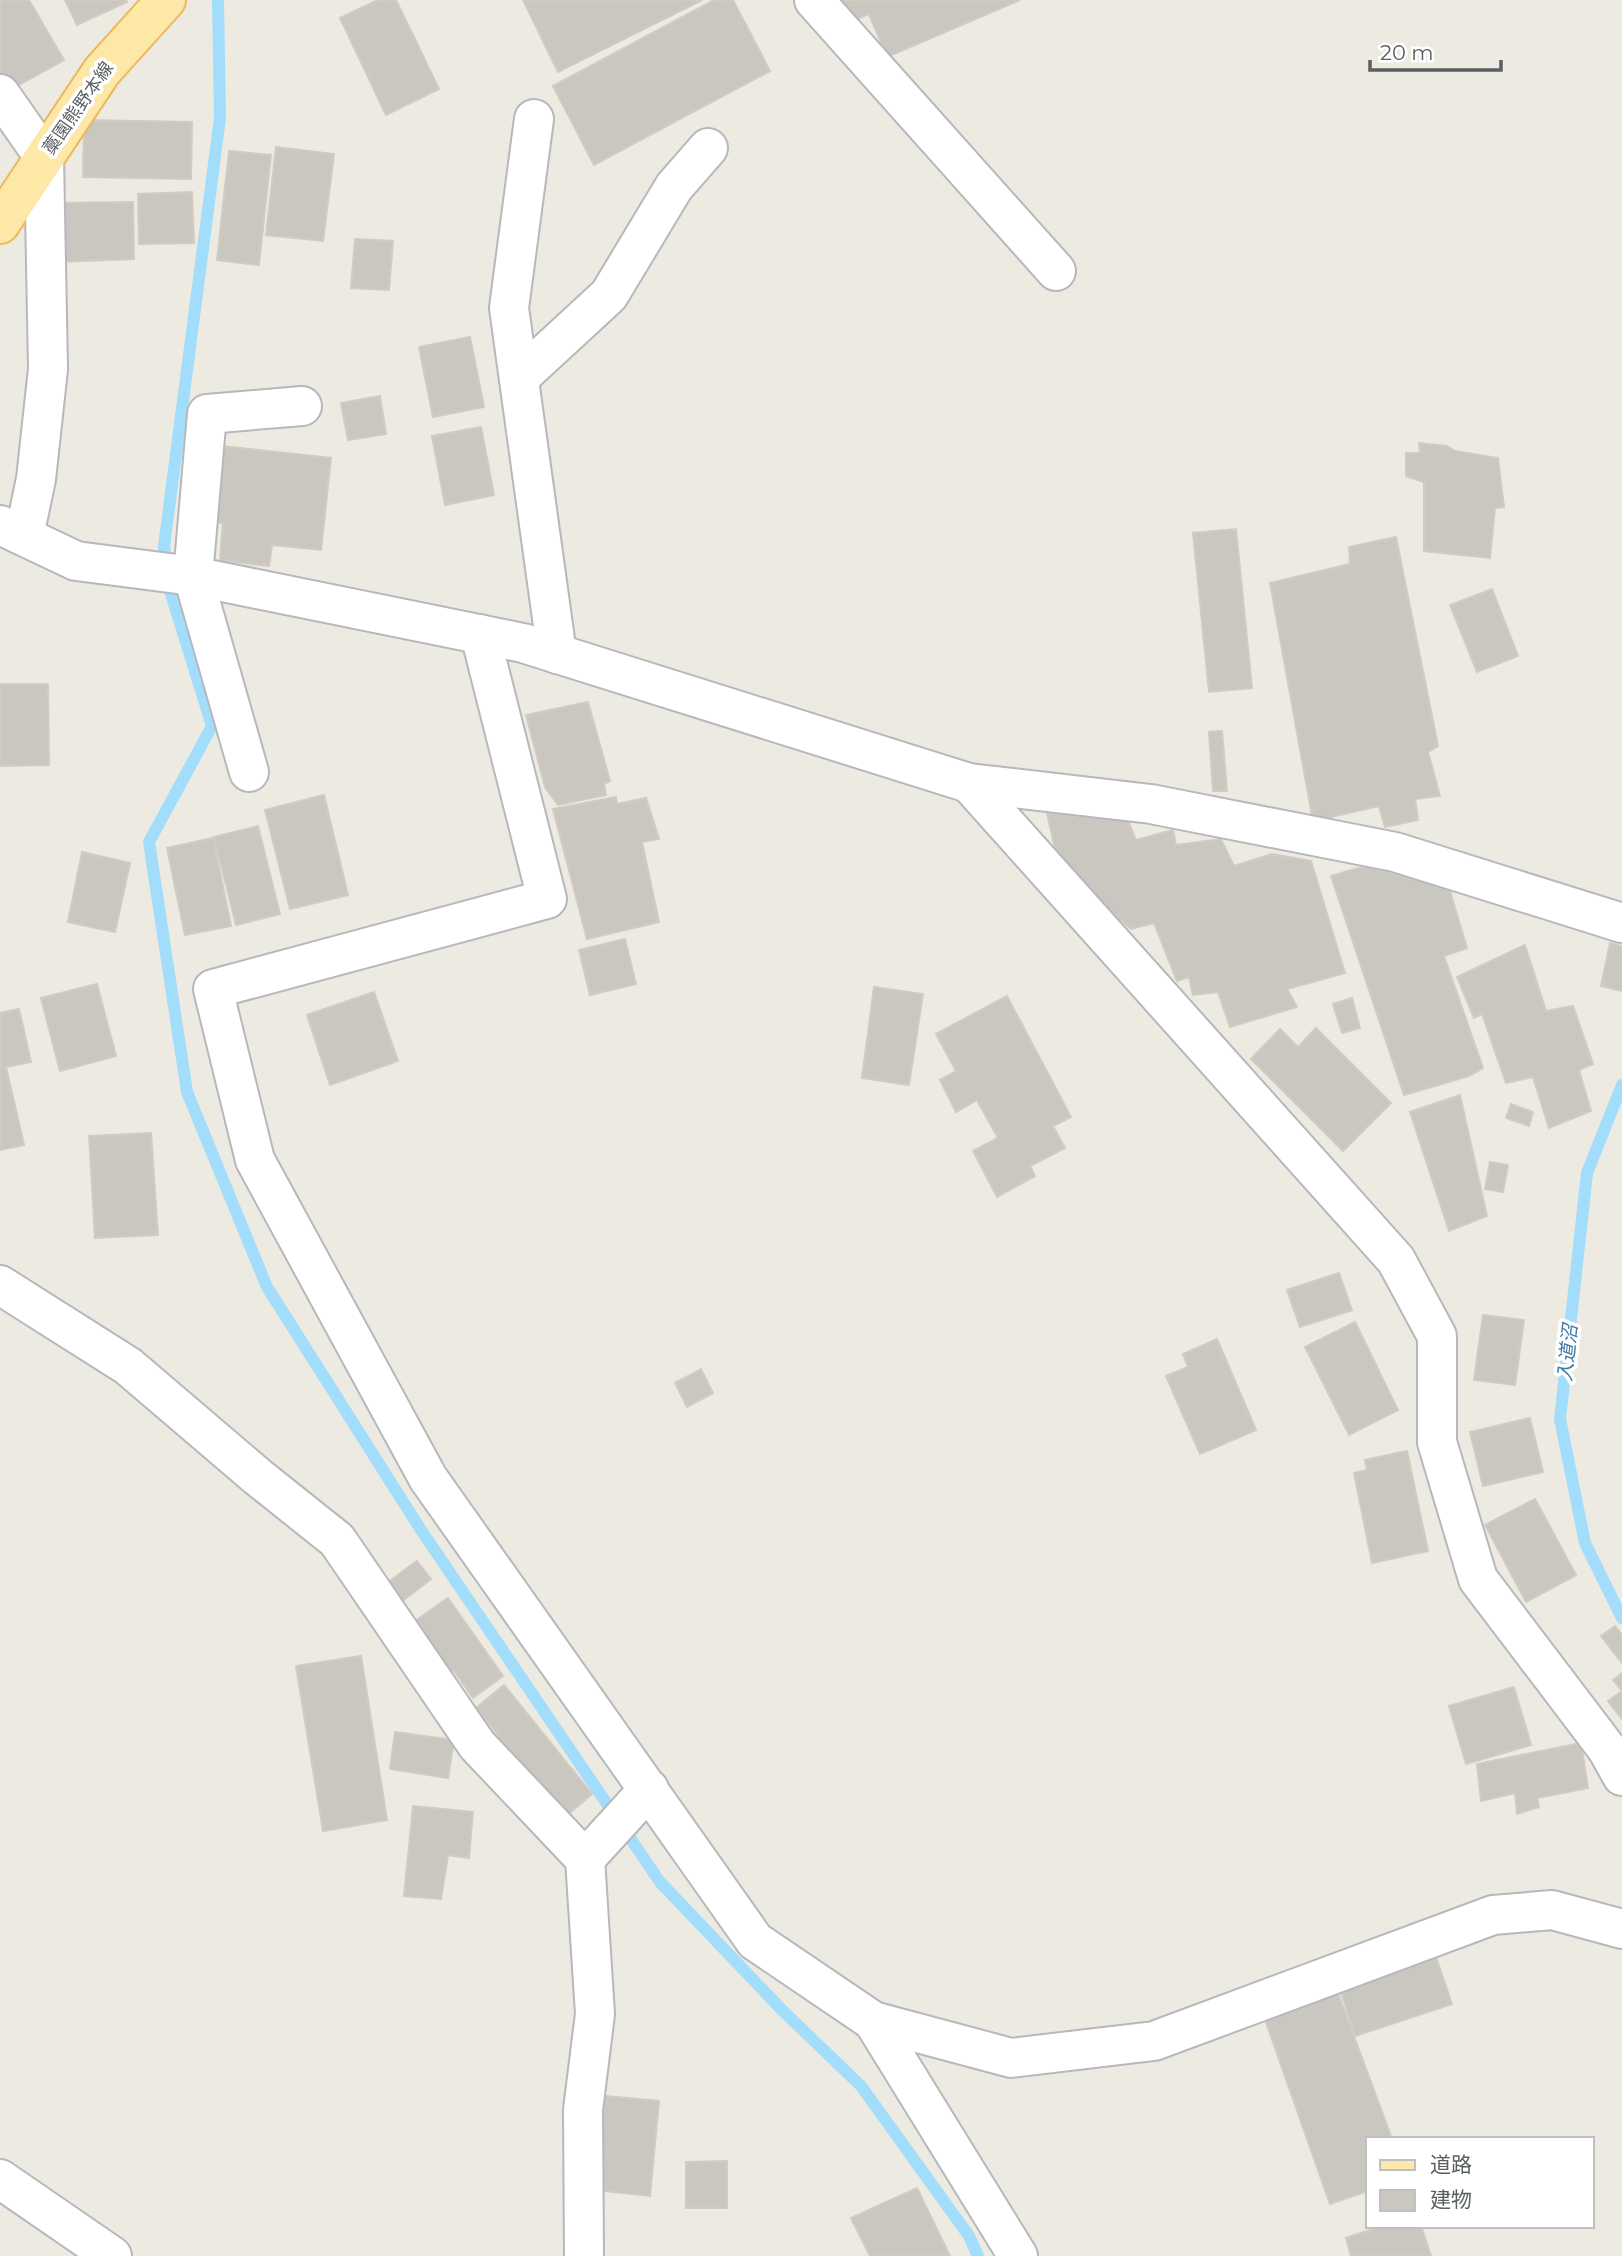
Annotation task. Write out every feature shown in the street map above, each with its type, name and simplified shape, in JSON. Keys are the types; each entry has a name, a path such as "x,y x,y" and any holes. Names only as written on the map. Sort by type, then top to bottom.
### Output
{"main road":[{"name":"藁園熊野本線","path":"0,223 102,71 166,0"}],"street":[{"path":"814,0 1056,271"},
{"path":"0,94 44,157 48,369 36,479 12,530 76,561 193,576 480,634 557,654 969,783 1151,804 1395,852 1622,923"},
{"path":"534,119 509,308 557,654"},
{"path":"519,378 609,295 674,187 708,148"},
{"path":"249,772 193,576 207,414 302,406"},
{"path":"480,634 547,899 213,989 254,1160 428,1478 644,1794 755,1941 873,2021 1011,2058 1154,2041 1493,1915 1552,1910 1622,1929"},
{"path":"969,783 1396,1260 1437,1335 1437,1442 1478,1579 1608,1749 1622,1776"},
{"path":"0,1285 128,1366 337,1540 477,1745 592,1852"},
{"path":"584,2256 583,2110 595,2014 592,1852 644,1794"},
{"path":"873,2021 1018,2256"},
{"path":"0,2179 112,2256"}],"building":[{"path":"0,0 29,0 64,60 8,91 0,77"},
{"path":"65,0 126,0 127,2 77,25"},
{"path":"378,0 396,0 439,89 386,115 340,18"},
{"path":"523,0 702,0 558,72"},
{"path":"714,0 733,0 770,71 594,165 553,86"},
{"path":"836,0 1020,0 887,57 869,14 846,24"},
{"path":"84,120 192,122 191,179 83,177"},
{"path":"276,147 334,154 323,241 266,235"},
{"path":"229,151 271,155 259,265 217,260"},
{"path":"192,192 194,243 139,244 138,194"},
{"path":"133,202 134,259 58,262 57,203"},
{"path":"355,239 393,241 389,290 351,288"},
{"path":"470,337 484,407 433,417 419,347"},
{"path":"380,396 386,434 348,440 341,403"},
{"path":"481,427 494,495 445,505 432,436"},
{"path":"1419,443 1447,446 1455,451 1498,458 1504,507 1495,508 1490,558 1424,551 1424,482 1406,476 1406,453 1420,453"},
{"path":"212,445 331,458 321,550 272,545 269,566 220,560 223,523 205,522"},
{"path":"1236,529 1252,688 1209,692 1193,533"},
{"path":"1396,537 1438,746 1428,752 1440,796 1415,799 1418,820 1385,827 1379,806 1313,821 1270,583 1350,564 1349,547"},
{"path":"1492,589 1518,656 1477,672 1450,605"},
{"path":"0,684 48,684 49,765 0,766"},
{"path":"588,702 610,781 604,784 606,795 558,805 545,787 526,715"},
{"path":"1222,731 1227,791 1213,791 1209,732"},
{"path":"324,795 348,895 290,909 265,810"},
{"path":"616,797 617,804 646,798 659,839 642,842 659,922 587,939 553,809"},
{"path":"1047,813 1128,821 1136,840 1173,830 1176,845 1221,839 1234,866 1272,854 1311,861 1345,973 1287,989 1297,1007 1230,1027 1218,992 1193,995 1189,977 1177,981 1154,923 1131,929 1059,866"},
{"path":"258,826 280,914 236,925 214,837"},
{"path":"213,838 231,926 185,935 167,848"},
{"path":"82,852 130,863 115,932 68,922"},
{"path":"1365,866 1410,879 1447,881 1467,948 1444,956 1483,1068 1469,1076 1404,1095 1331,876"},
{"path":"625,939 636,984 590,995 579,950"},
{"path":"1610,943 1622,946 1622,991 1601,986"},
{"path":"1525,945 1546,1011 1573,1006 1593,1064 1579,1070 1591,1111 1549,1128 1533,1077 1506,1083 1482,1014 1474,1018 1457,977"},
{"path":"97,984 116,1056 60,1071 41,998"},
{"path":"874,987 923,994 909,1085 862,1078"},
{"path":"374,992 398,1061 330,1085 307,1015"},
{"path":"1007,996 1071,1117 1053,1126 1065,1148 1030,1166 1035,1176 997,1197 973,1151 998,1138 977,1100 956,1112 940,1080 956,1071 936,1034"},
{"path":"1352,998 1360,1028 1342,1033 1333,1004"},
{"path":"19,1009 31,1062 6,1067 24,1145 0,1150 0,1013"},
{"path":"1316,1028 1391,1103 1343,1151 1251,1059 1280,1029 1298,1047"},
{"path":"1460,1095 1487,1216 1449,1231 1410,1112"},
{"path":"1511,1104 1533,1112 1529,1126 1506,1118"},
{"path":"151,1133 158,1235 95,1238 89,1136"},
{"path":"1490,1162 1508,1165 1503,1192 1485,1189"},
{"path":"1339,1273 1352,1310 1300,1327 1287,1290"},
{"path":"1483,1315 1524,1320 1515,1385 1474,1380"},
{"path":"1355,1322 1398,1410 1349,1435 1305,1347"},
{"path":"1217,1339 1256,1430 1200,1454 1166,1376 1188,1367 1183,1354"},
{"path":"701,1369 713,1393 687,1407 675,1383"},
{"path":"1530,1418 1543,1472 1483,1486 1470,1432"},
{"path":"1407,1451 1428,1551 1372,1563 1354,1473 1367,1470 1365,1460"},
{"path":"1535,1499 1576,1575 1526,1602 1485,1525"},
{"path":"417,1561 431,1579 401,1602 387,1583"},
{"path":"448,1598 503,1676 473,1698 454,1671 446,1675 411,1624"},
{"path":"1615,1626 1622,1635 1622,1663 1601,1636"},
{"path":"361,1656 387,1820 323,1831 296,1666"},
{"path":"1622,1673 1622,1691 1613,1680"},
{"path":"504,1685 592,1794 565,1817 476,1708"},
{"path":"1514,1687 1531,1745 1466,1764 1449,1706"},
{"path":"1622,1691 1622,1719 1608,1701"},
{"path":"395,1732 454,1740 448,1778 390,1769"},
{"path":"1581,1743 1588,1788 1537,1798 1539,1807 1517,1814 1515,1793 1481,1801 1477,1764"},
{"path":"413,1806 473,1812 469,1858 448,1855 441,1899 404,1896"},
{"path":"1435,1954 1452,2004 1355,2036 1339,1986"},
{"path":"1336,1988 1391,2137 1366,2137 1366,2192 1330,2204 1262,2011"},
{"path":"605,2096 659,2101 650,2196 596,2190"},
{"path":"727,2161 727,2208 686,2208 686,2162"},
{"path":"917,2188 950,2256 870,2256 851,2218"},
{"path":"1376,2228 1422,2228 1431,2256 1351,2256 1346,2238"}],"waterway":[{"path":"218,0 220,118 164,546 171,594 212,726 149,842 187,1092 267,1287 421,1530 660,1882 781,2009 861,2086 969,2236 978,2256"},
{"name":"入道沼","path":"1622,1085 1587,1173 1560,1419 1585,1543 1622,1618"}]}
